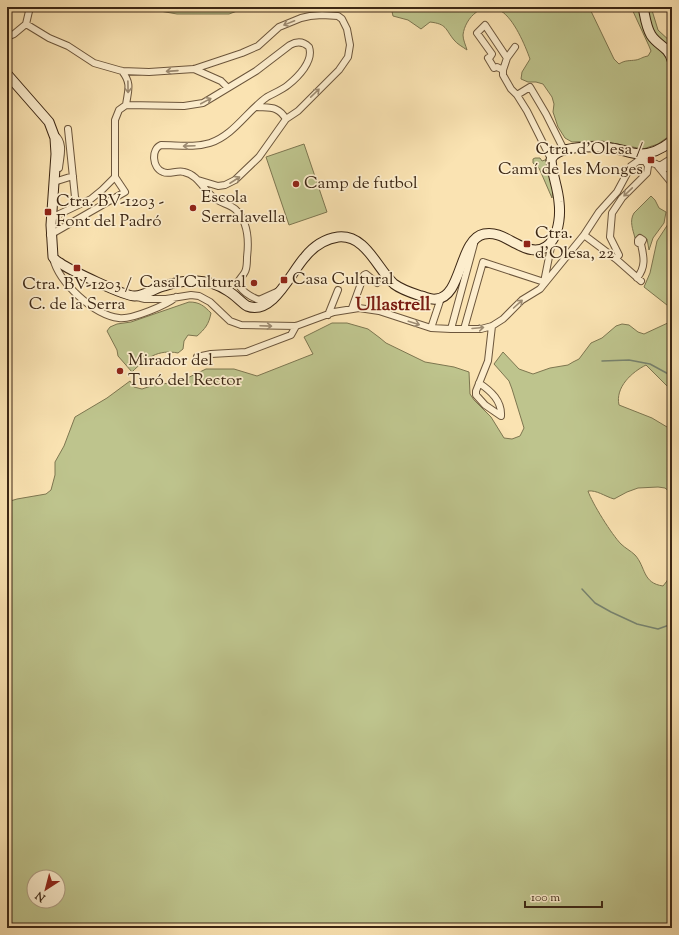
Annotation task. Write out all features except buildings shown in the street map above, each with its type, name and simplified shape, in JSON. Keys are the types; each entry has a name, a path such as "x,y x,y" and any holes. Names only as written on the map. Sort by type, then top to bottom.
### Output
{"street":[{"path":"7,37 14,34 26,24 30,7"},
{"path":"643,7 651,35 667,50 672,60"},
{"path":"26,24 49,38 68,46 94,63 122,71 149,72 194,70 252,49 279,27 301,18 322,15 340,18 346,24 349,35 350,45 348,57 339,70 298,111 286,119 259,157 235,180 225,185 218,186 198,180 184,172 164,173 158,168 154,152 158,146 161,145 193,146 211,142 226,134 267,98 288,85 300,73 310,56 310,50 307,45 298,42 290,45 256,71 227,87 203,103 194,106 126,105 119,110 115,120 115,177 125,192 54,232"},
{"path":"503,70 497,67 494,68 488,58 492,54 477,33 485,25 507,58"},
{"path":"515,47 507,58 503,75 506,82 517,95 533,122 552,159 560,205 557,229 552,242 544,282"},
{"path":"194,70 220,81 227,87"},
{"path":"122,71 129,83 126,105"},
{"path":"7,74 43,114 49,122 54,135 56,181 53,257 60,276 70,288 99,311 117,318 133,316 158,308 171,302 176,297"},
{"path":"517,95 530,87 546,114 564,150"},
{"path":"257,107 279,110 286,119"},
{"path":"68,129 75,197 78,205"},
{"path":"552,159 557,153 564,150 600,146 643,154 654,152 672,141"},
{"path":"616,259 619,255 610,237 612,213 622,198 647,173 648,166 645,161 633,152"},
{"path":"659,164 672,158"},
{"path":"53,257 60,264 122,293 145,299 166,299 191,295 204,298 235,324 296,326 352,308 358,308 379,311 431,328 481,329 492,326 503,319 522,300 538,291 584,235 599,212 617,192 631,166 638,161 645,161 672,169"},
{"path":"659,164 670,181"},
{"path":"56,181 73,176"},
{"path":"54,217 91,199 115,177"},
{"path":"198,180 214,198 234,209 239,214 243,222 248,238 247,266 246,271 238,282 238,285 248,294 259,300 280,290"},
{"path":"431,328 441,298 451,289 466,253 475,240 483,234 492,234 507,238 519,246 533,250 544,249 552,242"},
{"path":"584,235 616,259 639,279 644,266 644,255 641,244"},
{"path":"135,296 182,281 200,281 211,283 223,288 247,306 255,308 264,306 280,290 299,264 312,250 331,239 344,237 351,239 364,248 389,278 399,287 425,297 433,299 441,298"},
{"path":"451,329 475,240"},
{"path":"464,329 483,262 544,282"},
{"path":"352,308 364,275 366,274 377,283"},
{"path":"328,315 338,290"},
{"path":"198,357 211,354 246,352 291,335 296,326"},
{"path":"479,383 494,396 500,407 501,416 491,410 476,395 479,383 488,361 492,326"}],"green space":[{"path":"151,7 248,7 229,14 177,14 154,10"},
{"path":"391,7 589,7 614,59 619,64 625,61 636,60 648,56 651,51 631,7 651,7 658,30 672,43 672,134 658,144 643,149 602,141 572,142 565,138 558,127 553,112 554,104 552,97 543,84 528,82 521,79 522,72 530,59 515,26 501,11 495,8 482,9 471,17 467,22 463,35 467,50 458,44 440,24 430,22 421,29 408,20 393,16"},
{"name":"Camp de futbol","path":"304,144 327,212 289,225 266,157"},
{"path":"540,158 542,161 548,159 553,188 552,198 539,168 533,163 533,159"},
{"path":"651,196 659,208 666,212 664,223 653,238 649,250 647,239 638,237 635,238 632,229 632,222 634,213"},
{"path":"672,218 672,309 644,287 650,273 657,241"},
{"path":"189,302 202,305 211,313 208,323 204,329 197,336 188,335 184,341 183,349 178,353 164,352 153,356 147,359 132,372 118,356 117,350 107,331 110,327 117,324 131,322"},
{"path":"672,321 672,391 646,365 630,376 622,386 618,398 619,405 652,418 672,430 672,494 665,488 638,488 614,499 598,492 588,491 598,511 613,534 621,544 635,555 651,582 663,586 672,569 672,928 7,928 7,502 46,494 51,490 55,475 55,462 64,446 75,417 107,398 130,381 134,387 142,389 157,384 177,383 206,369 234,369 257,376 313,354 304,337 332,323 347,323 368,329 386,343 425,362 454,367 469,372 470,394 491,417 504,438 512,439 520,436 524,428 509,381 494,364 503,352 519,369 533,374 550,368 568,365 579,359 591,343 602,338 616,326 622,324 629,325 638,332 644,334"}],"waterway":[{"path":"602,361 629,360 650,364 672,376"},
{"path":"582,589 595,603 637,624 658,629 672,624"}],"place":[{"name":"Ctra. d'Olesa / Camí de les Monges","path":"651,160"},
{"name":"Camp de futbol","path":"296,184"},
{"name":"Escola Serralavella","path":"193,208"},
{"name":"Ctra. BV-1203 - Font del Padró","path":"48,212"},
{"name":"Ctra. d'Olesa, 22","path":"527,244"},
{"name":"Ctra. BV-1203 / C. de la Serra","path":"77,268"},
{"name":"Casa Cultural","path":"284,280"},
{"name":"Casal Cultural","path":"254,283"},
{"name":"Mirador del Turó del Rector","path":"120,371"}],"district":[{"name":"Ullastrell","path":"393,305"}]}
